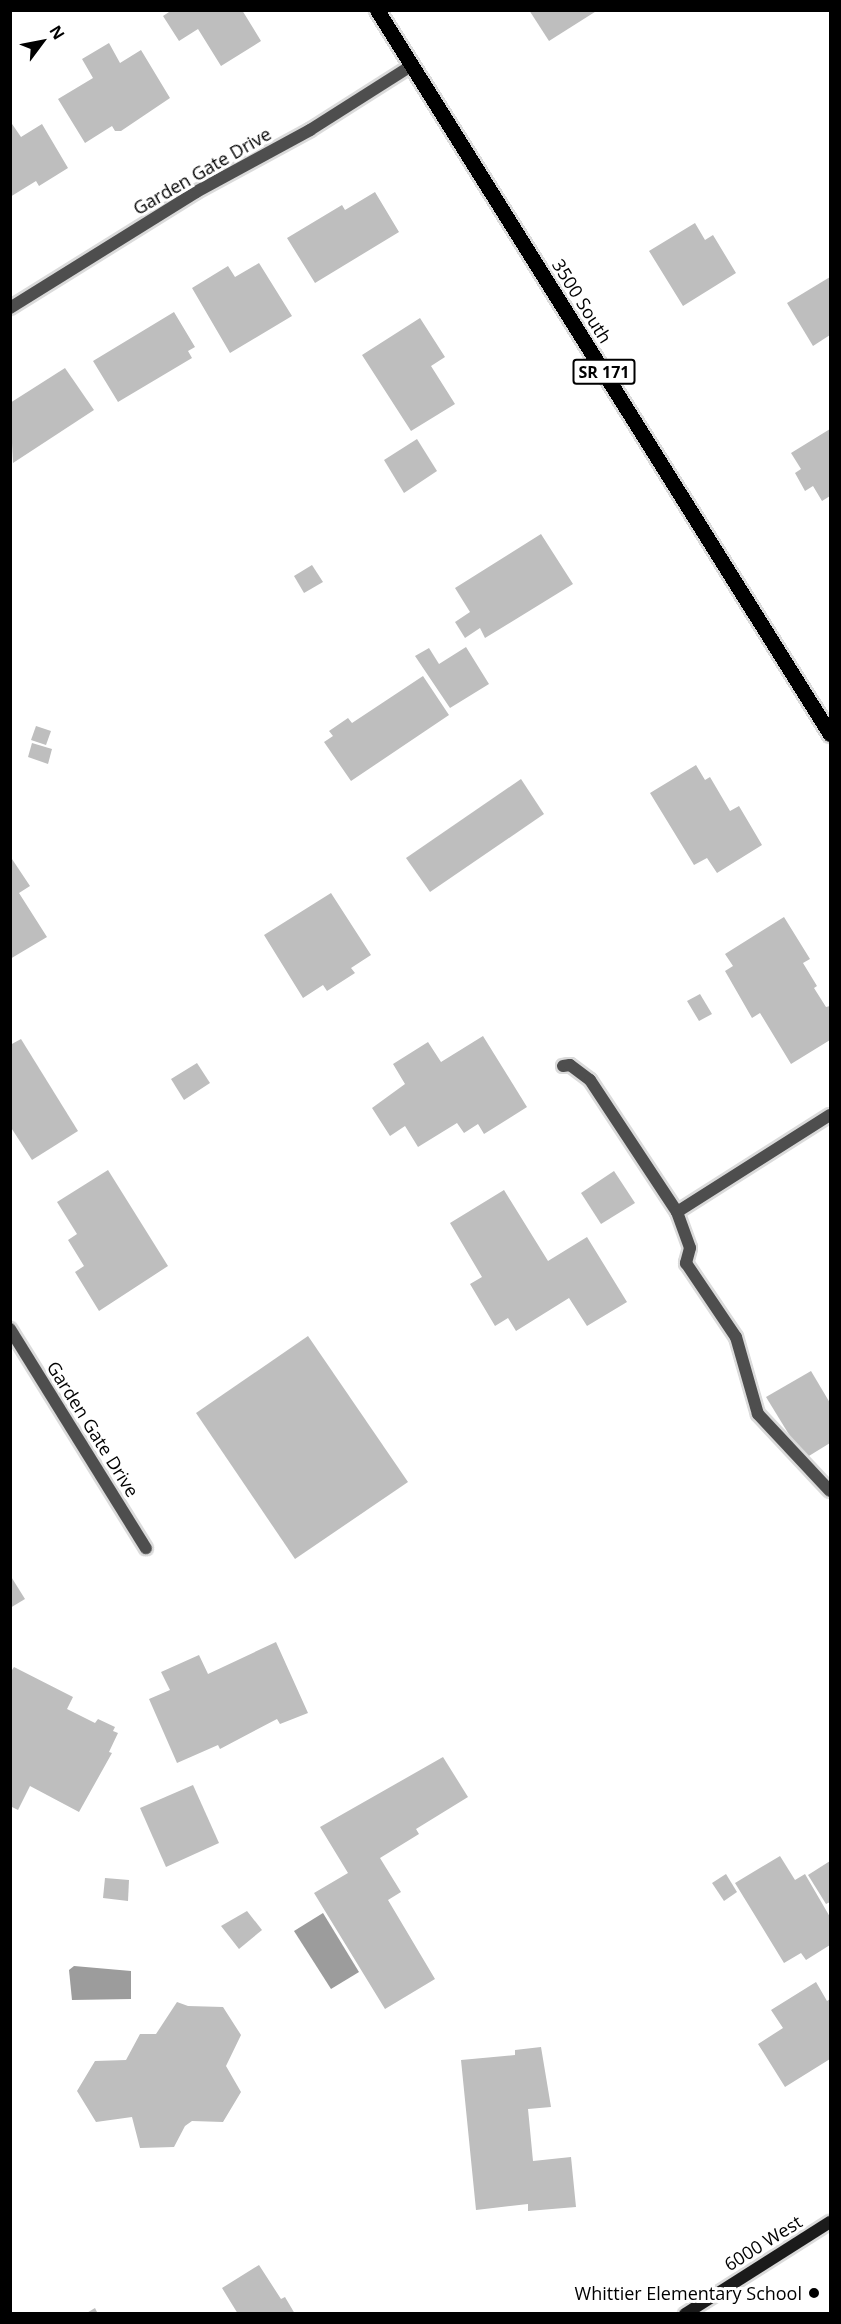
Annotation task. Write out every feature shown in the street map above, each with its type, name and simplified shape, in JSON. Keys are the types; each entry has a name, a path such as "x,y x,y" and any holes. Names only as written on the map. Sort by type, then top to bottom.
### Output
{"main road":[{"name":"3500 South","path":"377,10 831,734"}],"street":[{"name":"Garden Gate Drive","path":"10,308 196,192 310,130 411,66"},
{"path":"563,1066 570,1065 590,1080 677,1212 690,1248 686,1263 736,1337 758,1414 831,1491"},
{"path":"677,1212 831,1115"},
{"name":"Garden Gate Drive","path":"10,1329 146,1548"},
{"name":"6000 West","path":"684,2313 831,2222"}],"shaded area":[{"path":"323,1913 359,1972 331,1989 294,1931"},
{"path":"74,1966 131,1971 131,1999 72,2000 69,1970"}],"building":[{"path":"172,10 242,10 261,41 221,66 198,29 179,41 163,16"},
{"path":"529,10 598,10 549,41"},
{"path":"109,43 120,63 141,50 170,98 121,131 115,131 112,126 85,143 58,99 93,78 82,59"},
{"path":"10,121 21,137 42,124 68,168 39,186 36,181 10,197"},
{"path":"375,192 399,232 315,283 287,238 342,205 345,210"},
{"path":"695,223 705,240 713,235 736,273 683,306 649,251"},
{"path":"259,263 292,316 230,353 192,288 228,266 235,277"},
{"path":"830,277 830,335 813,346 787,303"},
{"path":"174,312 195,347 188,351 192,358 118,402 93,361"},
{"path":"420,318 445,357 431,366 455,404 411,431 362,355"},
{"path":"65,368 94,410 13,463 10,403"},
{"path":"830,429 830,496 822,501 813,486 805,491 795,473 801,469 791,453"},
{"path":"417,439 437,471 404,493 384,460"},
{"path":"541,534 573,584 485,638 480,628 465,638 455,622 470,612 455,588"},
{"path":"312,565 323,582 304,593 294,576"},
{"path":"466,647 489,684 450,708 415,656 429,648 439,664"},
{"path":"423,676 449,715 351,781 324,742 333,736 329,731 348,718 352,723"},
{"path":"36,726 51,731 46,745 31,740"},
{"path":"32,743 52,749 48,764 28,757"},
{"path":"696,765 705,780 710,777 730,811 739,806 762,845 717,873 707,858 694,865 650,793"},
{"path":"521,779 544,814 430,892 406,858"},
{"path":"10,856 30,886 19,893 47,937 10,959"},
{"path":"331,893 371,955 351,968 355,973 327,991 323,985 303,998 264,935"},
{"path":"784,917 810,959 803,963 817,986 814,988 826,1007 830,1006 830,1040 791,1064 760,1013 752,1018 725,971 733,966 725,954"},
{"path":"700,994 712,1014 699,1021 687,1001"},
{"path":"483,1036 527,1107 484,1134 478,1124 464,1133 457,1123 418,1147 405,1126 390,1136 372,1108 405,1084 393,1064 428,1042 441,1062"},
{"path":"21,1039 78,1131 32,1160 10,1126 10,1045"},
{"path":"197,1063 210,1083 184,1100 171,1079"},
{"path":"108,1170 168,1266 99,1311 75,1272 84,1266 68,1240 77,1234 57,1202"},
{"path":"614,1171 635,1203 601,1224 581,1193"},
{"path":"504,1190 548,1261 587,1237 627,1302 587,1326 569,1298 516,1331 508,1318 495,1326 470,1284 482,1277 450,1223"},
{"path":"308,1336 408,1482 295,1559 196,1413"},
{"path":"811,1371 830,1403 830,1443 804,1459 766,1397"},
{"path":"10,1575 25,1599 10,1608"},
{"path":"276,1642 308,1713 280,1724 277,1719 220,1749 218,1745 177,1763 149,1699 170,1690 161,1672 199,1655 208,1674"},
{"path":"14,1667 73,1697 67,1709 95,1723 98,1719 115,1727 113,1731 118,1733 109,1752 112,1753 79,1812 30,1786 18,1810 10,1806 10,1673"},
{"path":"443,1757 468,1797 416,1829 419,1834 380,1858 401,1892 388,1900 435,1979 385,2009 314,1893 348,1873 320,1827"},
{"path":"193,1785 219,1843 166,1867 140,1808"},
{"path":"780,1856 795,1880 805,1874 830,1917 830,1945 806,1960 801,1953 784,1963 735,1883"},
{"path":"830,1861 830,1902 826,1904 808,1875"},
{"path":"726,1874 737,1892 724,1901 712,1883"},
{"path":"105,1878 129,1880 128,1901 103,1898"},
{"path":"247,1911 262,1930 239,1949 221,1926"},
{"path":"816,1982 827,2001 830,1999 830,2059 785,2087 758,2044 783,2028 771,2010"},
{"path":"177,2002 188,2006 223,2007 241,2035 226,2066 241,2092 223,2122 192,2121 185,2126 174,2147 140,2148 132,2117 96,2122 77,2091 95,2061 126,2060 140,2034 156,2034"},
{"path":"541,2047 551,2107 528,2109 533,2161 571,2157 576,2207 528,2211 528,2204 476,2210 461,2060 515,2055 515,2050"},
{"path":"259,2265 281,2299 285,2297 295,2314 238,2314 222,2288"},
{"path":"95,2308 98,2314 85,2314"}],"place":[{"name":"Whittier Elementary School","path":"814,2293"}]}
